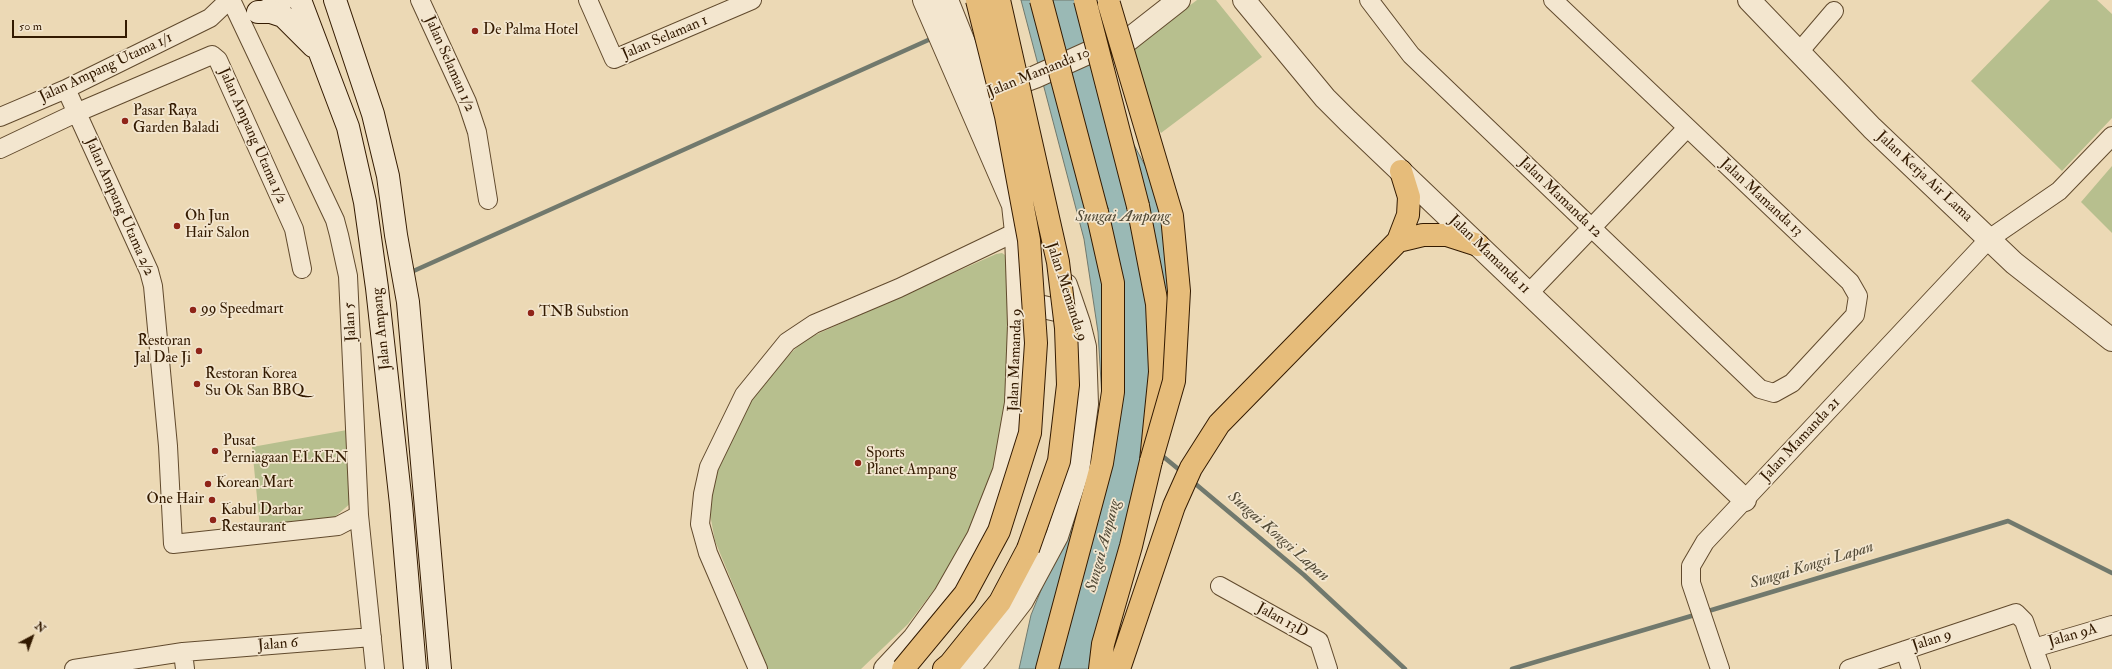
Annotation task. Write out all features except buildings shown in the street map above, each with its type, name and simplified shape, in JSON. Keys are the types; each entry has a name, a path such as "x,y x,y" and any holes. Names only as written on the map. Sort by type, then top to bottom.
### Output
{"highway":[{"path":"902,669 965,594 999,531 1030,433 1036,343 1029,240 1006,116 976,0"},
{"path":"944,669 950,664 1000,602 1028,548 1059,461 1068,385 1066,328 1058,262 999,0"},
{"path":"1041,0 1097,212 1113,283 1113,392 1102,463 1048,669"},
{"path":"1085,0 1138,206 1157,304 1160,372 1151,461"},
{"path":"1100,669 1103,644 1131,546 1151,461 1174,380 1179,291 1172,216 1107,0"},
{"path":"1119,669 1174,506 1191,468 1219,424 1398,241 1408,215 1408,197 1401,171"},
{"path":"1398,241 1423,235 1448,235 1478,244"}],"street":[{"name":"Jalan 5","path":"230,0 249,16 335,220 348,276 359,515 375,669"},
{"name":"Jalan Ampang Utama 1/1","path":"0,117 66,89 210,18 230,0"},
{"path":"249,16 286,0"},
{"name":"Jalan Ampang","path":"300,0 348,127 366,210 378,288 400,496 415,669"},
{"name":"Jalan Selaman 1/2","path":"420,0 464,93 477,132 488,200"},
{"name":"Jalan Selaman 1","path":"588,0 614,59 752,0"},
{"name":"Jalan Memanda 9","path":"924,0 976,98 1009,144 1034,194 1079,323 1085,347 1087,404 1078,471 1057,536 1022,601 968,669"},
{"name":"Jalan Memanda 9","path":"947,0 976,98 1013,205 1016,232"},
{"path":"1105,45 1118,29 1155,0"},
{"name":"Jalan Mamanda 10","path":"976,98 1030,79 1105,45 1128,40 1180,0"},
{"name":"Jalan Mamanda 11","path":"1244,0 1325,98 1348,121 1745,500"},
{"name":"Jalan Mamanda 12","path":"1369,0 1411,55 1760,389"},
{"name":"Jalan Mamanda 13","path":"1553,0 1850,282 1858,296 1855,315 1792,383 1774,393 1760,389"},
{"name":"Jalan Kerja Air Lama","path":"1749,0 1872,128 2014,263 2112,340"},
{"name":"Jalan Ampang","path":"340,5 373,114 388,176 396,235 408,302 440,669"},
{"path":"1799,52 1834,11"},
{"path":"210,18 249,16 271,12 283,16 321,54"},
{"name":"Jalan Ampang Utama 1/2","path":"76,113 212,55 218,60 294,229 302,269"},
{"path":"1009,144 1010,122 1015,100 1030,79"},
{"name":"Jalan Ampang Utama 2/2","path":"66,89 149,271 153,286 168,446 173,544 338,526 359,515"},
{"path":"0,149 76,113"},
{"path":"1529,293 1687,128"},
{"name":"Jalan Mamanda 21","path":"1720,669 1690,583 1691,566 1705,542 1989,239 2059,191 2112,136"},
{"path":"758,669 708,553 700,524 703,494 709,468 744,395 788,342 814,324 898,288 1016,232 1031,212 1034,194"},
{"name":"Jalan Mamanda 9","path":"885,669 914,638 945,595 981,530 1004,471 1016,403 1019,325 1016,232"},
{"path":"1019,325 1029,313 1043,307 1061,311 1072,316 1079,323"},
{"name":"Jalan 13D","path":"1220,586 1319,641 1328,669"},
{"name":"Jalan 9","path":"1849,669 2016,614 2024,621 2034,648"},
{"name":"Jalan 9A","path":"2034,648 2112,625"},
{"name":"Jalan 6","path":"74,669 184,661 372,637"},
{"path":"2034,648 2041,669"},
{"path":"1905,650 1911,669"}],"green space":[{"path":"1197,0 1216,0 1262,57 1161,133 1121,57"},
{"path":"2050,0 2097,0 2112,14 2112,118 2062,171 1971,81"},
{"path":"2112,166 2112,233 2081,202"},
{"name":"Sports Planet Ampang","path":"1002,253 1008,257 1014,397 986,499 950,569 908,624 861,669 768,669 715,541 709,509 713,476 732,426 775,369 804,340 996,254"},
{"path":"347,430 352,502 329,522 260,528 252,447"}],"water":[{"name":"Sungai Ampang","path":"1021,0 1081,0 1126,130 1164,201 1178,311 1093,669 1019,669 1031,615 1083,486 1102,398 1098,332 1084,239"}],"waterway":[{"path":"409,273 935,37"},
{"name":"Sungai Kongsi Lapan","path":"1160,454 1182,472"},
{"name":"Sungai Kongsi Lapan","path":"1192,481 1304,575 1405,669"},
{"name":"Sungai Kongsi Lapan","path":"1705,612 2008,521 2112,573"},
{"name":"Sungai Kongsi Lapan","path":"1512,669 1698,614"}],"place":[{"name":"De Palma Hotel","path":"475,31"},
{"name":"Pasar Raya Garden Baladi","path":"125,121"},
{"name":"Oh Jun Hair Salon","path":"177,226"},
{"name":"99 Speedmart","path":"193,310"},
{"name":"TNB Substion","path":"531,313"},
{"name":"Restoran Jal Dae Ji","path":"199,351"},
{"name":"Restoran Korea Su Ok San BBQ","path":"197,384"},
{"name":"Pusat Perniagaan ELKEN","path":"215,451"},
{"name":"Sports Planet Ampang","path":"858,463"},
{"name":"Korean Mart","path":"208,484"},
{"name":"One Hair","path":"212,500"},
{"name":"Kabul Darbar Restaurant","path":"213,520"}]}
